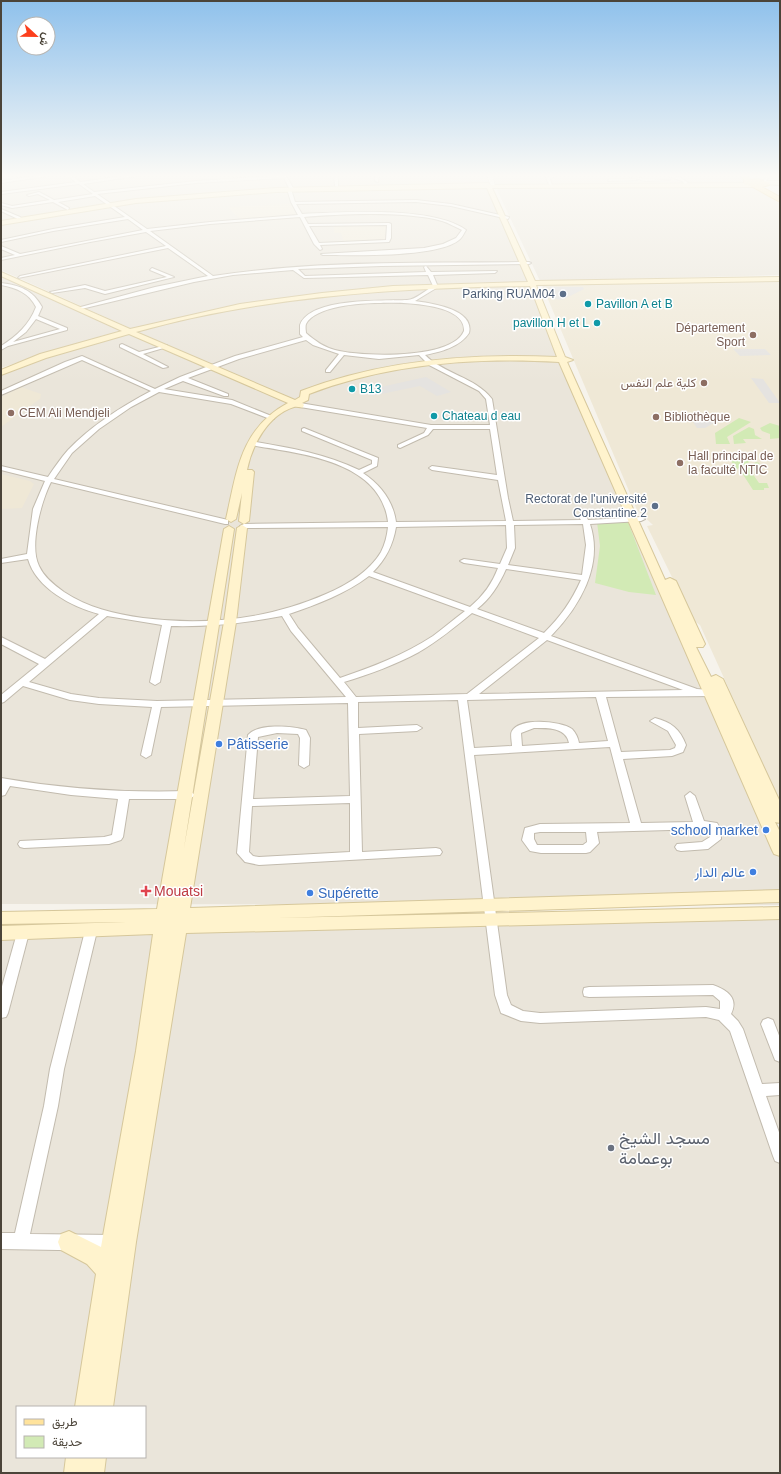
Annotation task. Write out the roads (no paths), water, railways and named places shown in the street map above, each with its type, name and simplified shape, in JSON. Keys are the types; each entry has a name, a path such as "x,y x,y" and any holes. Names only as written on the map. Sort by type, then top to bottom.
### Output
{"main road":[{"path":"517,244 535,284 565,360 636,517 676,618 698,650 717,693 780,850"},
{"path":"1,270 82,308 297,404"},
{"path":"1,274 16,278 52,292 82,308"},
{"path":"1,369 62,347 130,329 214,311 349,292 435,284 535,284 780,278"},
{"path":"1,373 43,356 130,329 165,346 211,365"},
{"path":"237,524 240,468 247,448 258,432 272,418 311,398 310,393 348,380 430,363 565,360"},
{"path":"101,1406 119,1243 145,1051 172,921 237,524 256,444 272,426 297,404"},
{"path":"717,693 780,818"},
{"path":"1,918 172,921 489,912 780,896"},
{"path":"489,912 780,913"},
{"path":"1,933 91,931 172,921"},
{"path":"69,1242 95,1256 108,1270"},
{"path":"87,1406 108,1270 119,1243"},
{"path":"76,1473 79,1458"},
{"path":"91,1473 93,1458"}],"street":[{"path":"1,259 77,244"},
{"path":"163,244 212,277"},
{"path":"316,244 321,244"},
{"path":"316,244 331,266"},
{"path":"323,254 426,250 451,244"},
{"path":"1,247 19,255"},
{"path":"1,280 168,247"},
{"path":"82,308 212,277 294,268 352,265 526,263"},
{"path":"409,302 435,284 425,264"},
{"path":"352,265 354,275"},
{"path":"294,268 304,277 429,272 495,272"},
{"path":"52,292 85,286 105,293 172,277 152,269"},
{"path":"1,284 13,285 29,292 36,299 39,307 36,317 25,331 2,348"},
{"path":"363,302 409,302 446,309 461,318 467,329 464,336 446,348 421,354 382,357 344,353 324,348 306,338 302,330 304,323 311,316 323,310 363,302"},
{"path":"2,348 65,329 36,317"},
{"path":"256,444 318,456 359,472 381,492 390,510 392,535 388,547 381,559 368,573 340,591 284,612 222,623 167,624 122,618 95,611 67,597 44,581 34,567 30,550 34,522 39,502 49,479 71,451 93,430 156,390 211,365 269,346 306,338"},
{"path":"122,346 166,367"},
{"path":"138,354 165,346"},
{"path":"328,371 344,353"},
{"path":"339,681 405,656 437,637 490,594 504,567 511,548 510,520 492,427 489,399 481,390 430,363 421,354"},
{"path":"1,392 82,358 156,390 232,402 272,418"},
{"path":"182,378 226,395"},
{"path":"297,404 432,427 492,427"},
{"path":"400,446 426,434 432,427"},
{"path":"304,430 376,459 375,465 359,472"},
{"path":"1,468 237,524 636,517"},
{"path":"432,468 501,478"},
{"path":"466,697 527,654 563,619 576,599 586,578 590,545 584,519"},
{"path":"1,561 32,556"},
{"path":"464,561 586,578"},
{"path":"368,573 699,692"},
{"path":"284,612 294,629 353,699 356,856"},
{"path":"1,700 106,613"},
{"path":"155,682 167,624"},
{"path":"1,640 45,664"},
{"path":"663,692 666,680"},
{"path":"22,683 70,697 99,701 157,704 663,692 717,693"},
{"path":"600,694 637,828"},
{"path":"466,697 469,752 489,912 502,1002 506,1008 514,1014 540,1018 706,1012 723,1015 729,1018 736,1029 780,1156"},
{"path":"146,755 157,704"},
{"path":"617,756 672,753 679,750 681,745 675,731 666,724 655,721"},
{"path":"517,750 516,732 521,728 529,726 561,727 571,734 575,746"},
{"path":"354,731 417,728"},
{"path":"304,765 305,738 302,732 296,730 278,730 255,733 252,739 243,853 249,859 259,861 436,852"},
{"path":"469,752 614,744"},
{"path":"1,792 4,781 68,791 124,795 193,795"},
{"path":"24,844 105,841 114,839 117,837 124,795"},
{"path":"690,796 700,825"},
{"path":"247,803 355,799"},
{"path":"591,828 593,844 586,849 541,850 534,848 528,840 530,831 534,829 591,828 637,828 700,825 709,825 715,828 717,833 715,839 704,846 681,847"},
{"path":"21,1241 51,1106 57,1069 91,931"},
{"path":"1,1013 23,933"},
{"path":"589,992 713,990 723,994 727,999 727,1008 723,1015"},
{"path":"768,1024 780,1056"},
{"path":"758,1091 780,1089"},
{"path":"1,1241 119,1243"}],"place":[{"name":"Parking RUAM04","path":"563,294"},
{"name":"Pavillon A et B","path":"588,304"},
{"name":"pavillon H et L","path":"597,323"},
{"name":"Département Sport","path":"753,335"},
{"name":"كلية علم النفس","path":"704,383"},
{"name":"B13","path":"352,389"},
{"name":"CEM Ali Mendjeli","path":"11,413"},
{"name":"Chateau d eau","path":"434,416"},
{"name":"Bibliothèque","path":"656,417"},
{"name":"Hall principal de la faculté NTIC","path":"680,463"},
{"name":"Rectorat de l'université Constantine 2","path":"655,506"},
{"name":"Pâtisserie","path":"219,744"},
{"name":"school market","path":"766,830"},
{"name":"عالم الدار","path":"753,872"},
{"name":"Mouatsi","path":"146,891"},
{"name":"Supérette","path":"310,893"},
{"name":"مسجد الشيخ بوعمامة","path":"611,1148"}]}
